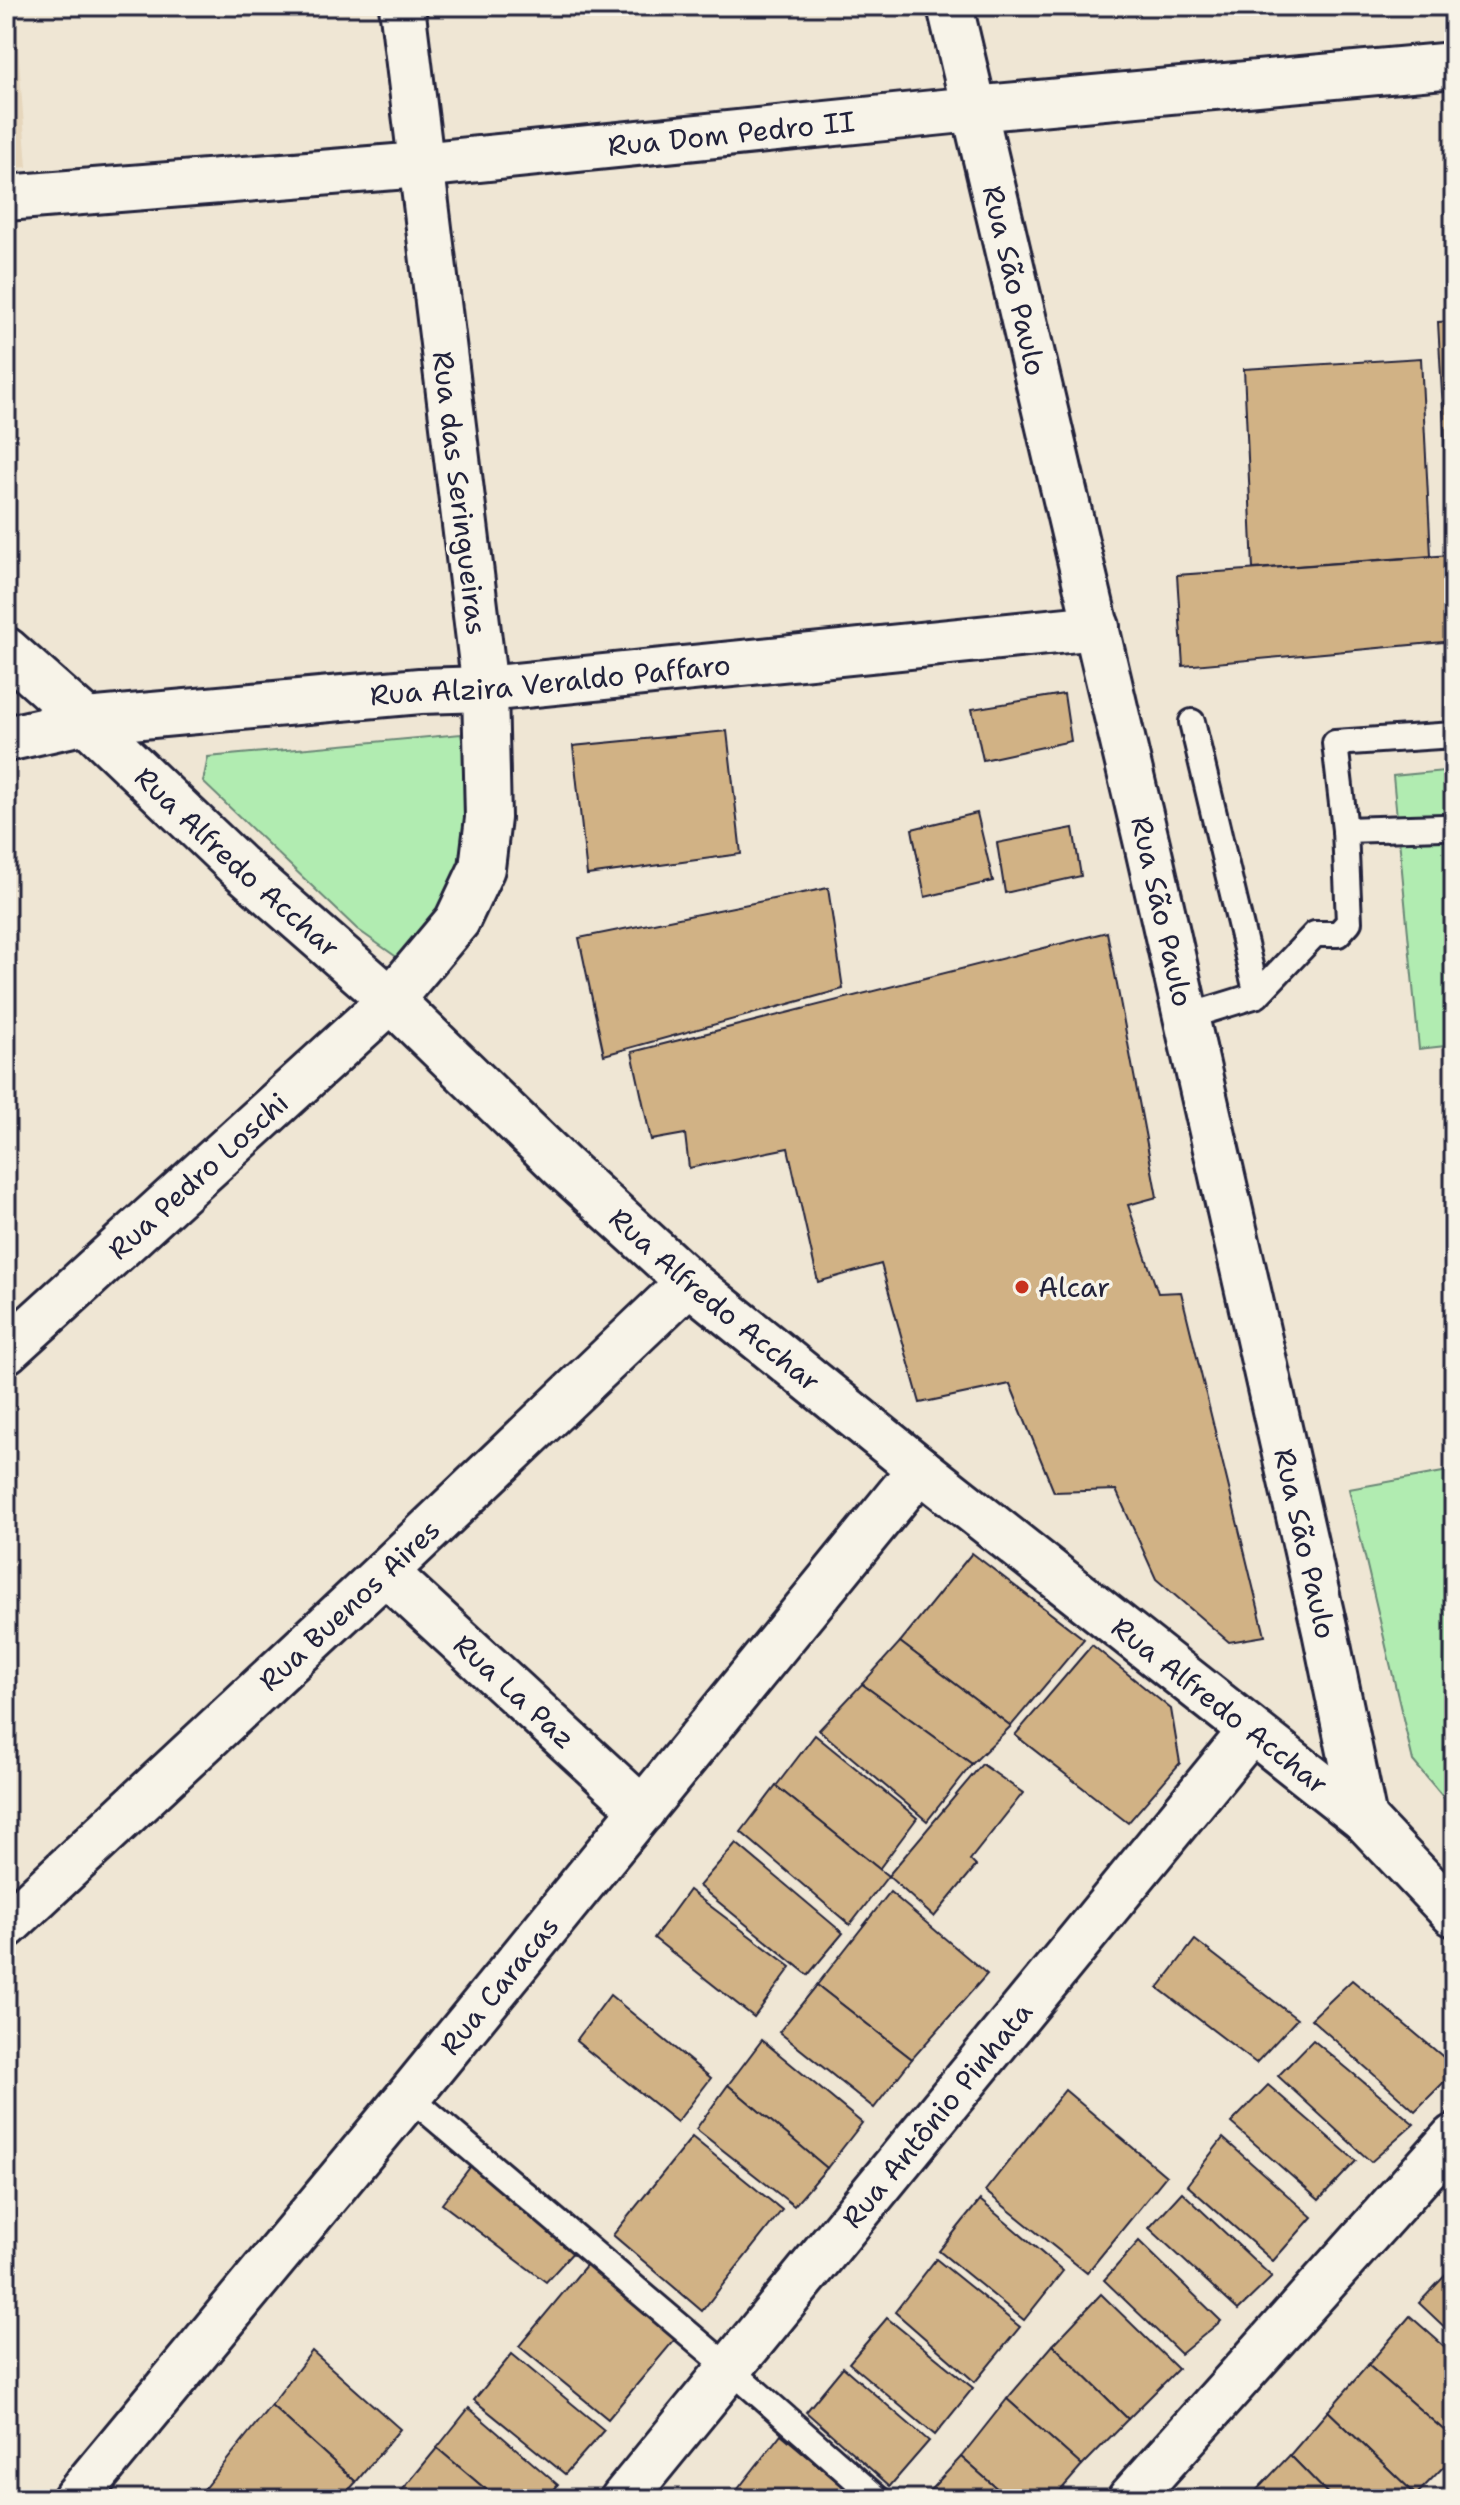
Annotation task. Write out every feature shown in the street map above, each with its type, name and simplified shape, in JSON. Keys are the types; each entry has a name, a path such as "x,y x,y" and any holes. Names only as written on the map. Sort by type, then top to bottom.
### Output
{"street":[{"name":"Rua das Seringueiras","path":"391,1000 457,921 482,868 488,818 485,689 402,6"},
{"name":"Rua São Paulo","path":"950,6 1097,627 1325,1631 1364,1819"},
{"name":"Rua Dom Pedro II","path":"6,198 420,165 973,109 1454,65"},
{"name":"Rua Alzira Veraldo Paffaro","path":"6,739 86,721 420,691 485,689 1097,627"},
{"name":"Rua Alfredo Acchar","path":"6,650 86,721 237,865 391,1000 562,1166 689,1282 920,1469 1364,1819 1454,1914"},
{"name":"Rua Pedro Loschi","path":"6,1351 391,1000"},
{"name":"Rua Buenos Aires","path":"6,1926 385,1572 689,1282"},
{"name":"Rua Caracas","path":"75,2499 409,2096 920,1469"},
{"name":"Rua La Paz","path":"385,1572 643,1810"},
{"name":"Rua Antônio Pinhata","path":"623,2499 1251,1731"},
{"path":"1130,2499 1454,2137"}],"lane":[{"path":"1192,722 1257,995"},
{"path":"1186,1017 1257,995 1315,934 1338,934 1349,922 1345,830 1335,743 1454,735"},
{"path":"1345,830 1443,827"},
{"path":"409,2096 878,2499"}],"shaded area":[{"path":"6,6 15,6 27,167 6,169"}],"green space":[{"path":"461,734 474,803 465,871 434,927 398,958 357,929 203,782 208,757"},
{"path":"1454,770 1454,1045 1419,1049 1393,776"},
{"path":"1454,1470 1454,1810 1413,1761 1349,1489"}],"building":[{"path":"1454,321 1454,555 1451,555 1438,322"},
{"path":"1421,358 1431,556 1253,569 1244,369"},
{"path":"1454,555 1454,641 1183,666 1177,575"},
{"path":"1064,694 1071,741 983,760 972,709"},
{"path":"727,731 741,854 587,875 573,746"},
{"path":"977,813 993,881 925,897 912,829"},
{"path":"1073,828 1081,876 1005,893 997,843"},
{"path":"828,888 843,989 604,1055 579,938"},
{"name":"Alcar","path":"1107,932 1157,1197 1128,1205 1158,1293 1181,1292 1265,1636 1229,1642 1156,1579 1116,1490 1054,1492 1010,1384 920,1403 881,1264 818,1282 788,1148 689,1168 685,1134 651,1140 632,1052"},
{"path":"972,1553 1084,1639 1011,1726 900,1642"},
{"path":"900,1642 1011,1726 972,1764 862,1684"},
{"path":"1092,1645 1171,1709 1180,1763 1128,1823 1015,1735"},
{"path":"862,1684 972,1764 927,1821 819,1730"},
{"path":"815,1735 917,1818 879,1869 776,1786"},
{"path":"982,1764 1023,1793 970,1860 976,1866 934,1917 888,1876"},
{"path":"776,1786 888,1876 850,1925 741,1832"},
{"path":"736,1843 843,1933 808,1975 699,1886"},
{"path":"689,1890 791,1967 754,2017 654,1938"},
{"path":"890,1892 987,1974 912,2059 817,1985"},
{"path":"1195,1940 1297,2019 1256,2063 1158,1988"},
{"path":"1352,1980 1454,2066 1454,2072 1415,2111 1311,2019"},
{"path":"817,1985 912,2059 874,2108 779,2032"},
{"path":"610,1995 711,2078 677,2122 576,2041"},
{"path":"762,2040 862,2123 827,2168 728,2085"},
{"path":"1313,2040 1414,2124 1371,2162 1278,2076"},
{"path":"728,2085 827,2168 794,2206 696,2129"},
{"path":"1268,2085 1356,2161 1319,2200 1231,2123"},
{"path":"1065,2090 1166,2176 1087,2273 985,2191"},
{"path":"692,2137 782,2210 702,2311 613,2235"},
{"path":"1223,2138 1312,2217 1273,2261 1187,2185"},
{"path":"474,2162 576,2249 546,2282 442,2204"},
{"path":"1182,2192 1272,2277 1238,2310 1149,2228"},
{"path":"980,2200 1063,2271 1024,2320 939,2251"},
{"path":"1139,2241 1221,2321 1181,2354 1104,2280"},
{"path":"936,2259 1020,2327 975,2382 895,2312"},
{"path":"587,2264 676,2338 608,2419 519,2346"},
{"path":"1454,2266 1454,2336 1419,2303"},
{"path":"1101,2294 1178,2369 1128,2419 1053,2345"},
{"path":"1410,2316 1454,2355 1454,2439 1368,2365"},
{"path":"887,2318 973,2388 935,2435 849,2363"},
{"path":"1053,2345 1128,2419 1082,2466 1007,2399"},
{"path":"312,2351 400,2429 356,2482 271,2405"},
{"path":"512,2354 604,2430 565,2474 474,2400"},
{"path":"1368,2365 1454,2439 1454,2456 1416,2495 1328,2411"},
{"path":"843,2367 929,2441 890,2486 806,2412"},
{"path":"1007,2399 1082,2466 1053,2499 1009,2499 961,2457"},
{"path":"271,2405 356,2482 341,2499 196,2499"},
{"path":"469,2408 558,2485 546,2499 497,2499 437,2448"},
{"path":"1328,2411 1416,2495 1412,2499 1333,2499 1290,2455"},
{"path":"781,2434 858,2499 752,2499 738,2489"},
{"path":"437,2448 497,2499 395,2499"},
{"path":"1290,2455 1333,2499 1248,2499"},
{"path":"961,2457 1009,2499 922,2499"}],"place":[{"name":"Alcar","path":"1022,1287"}]}
